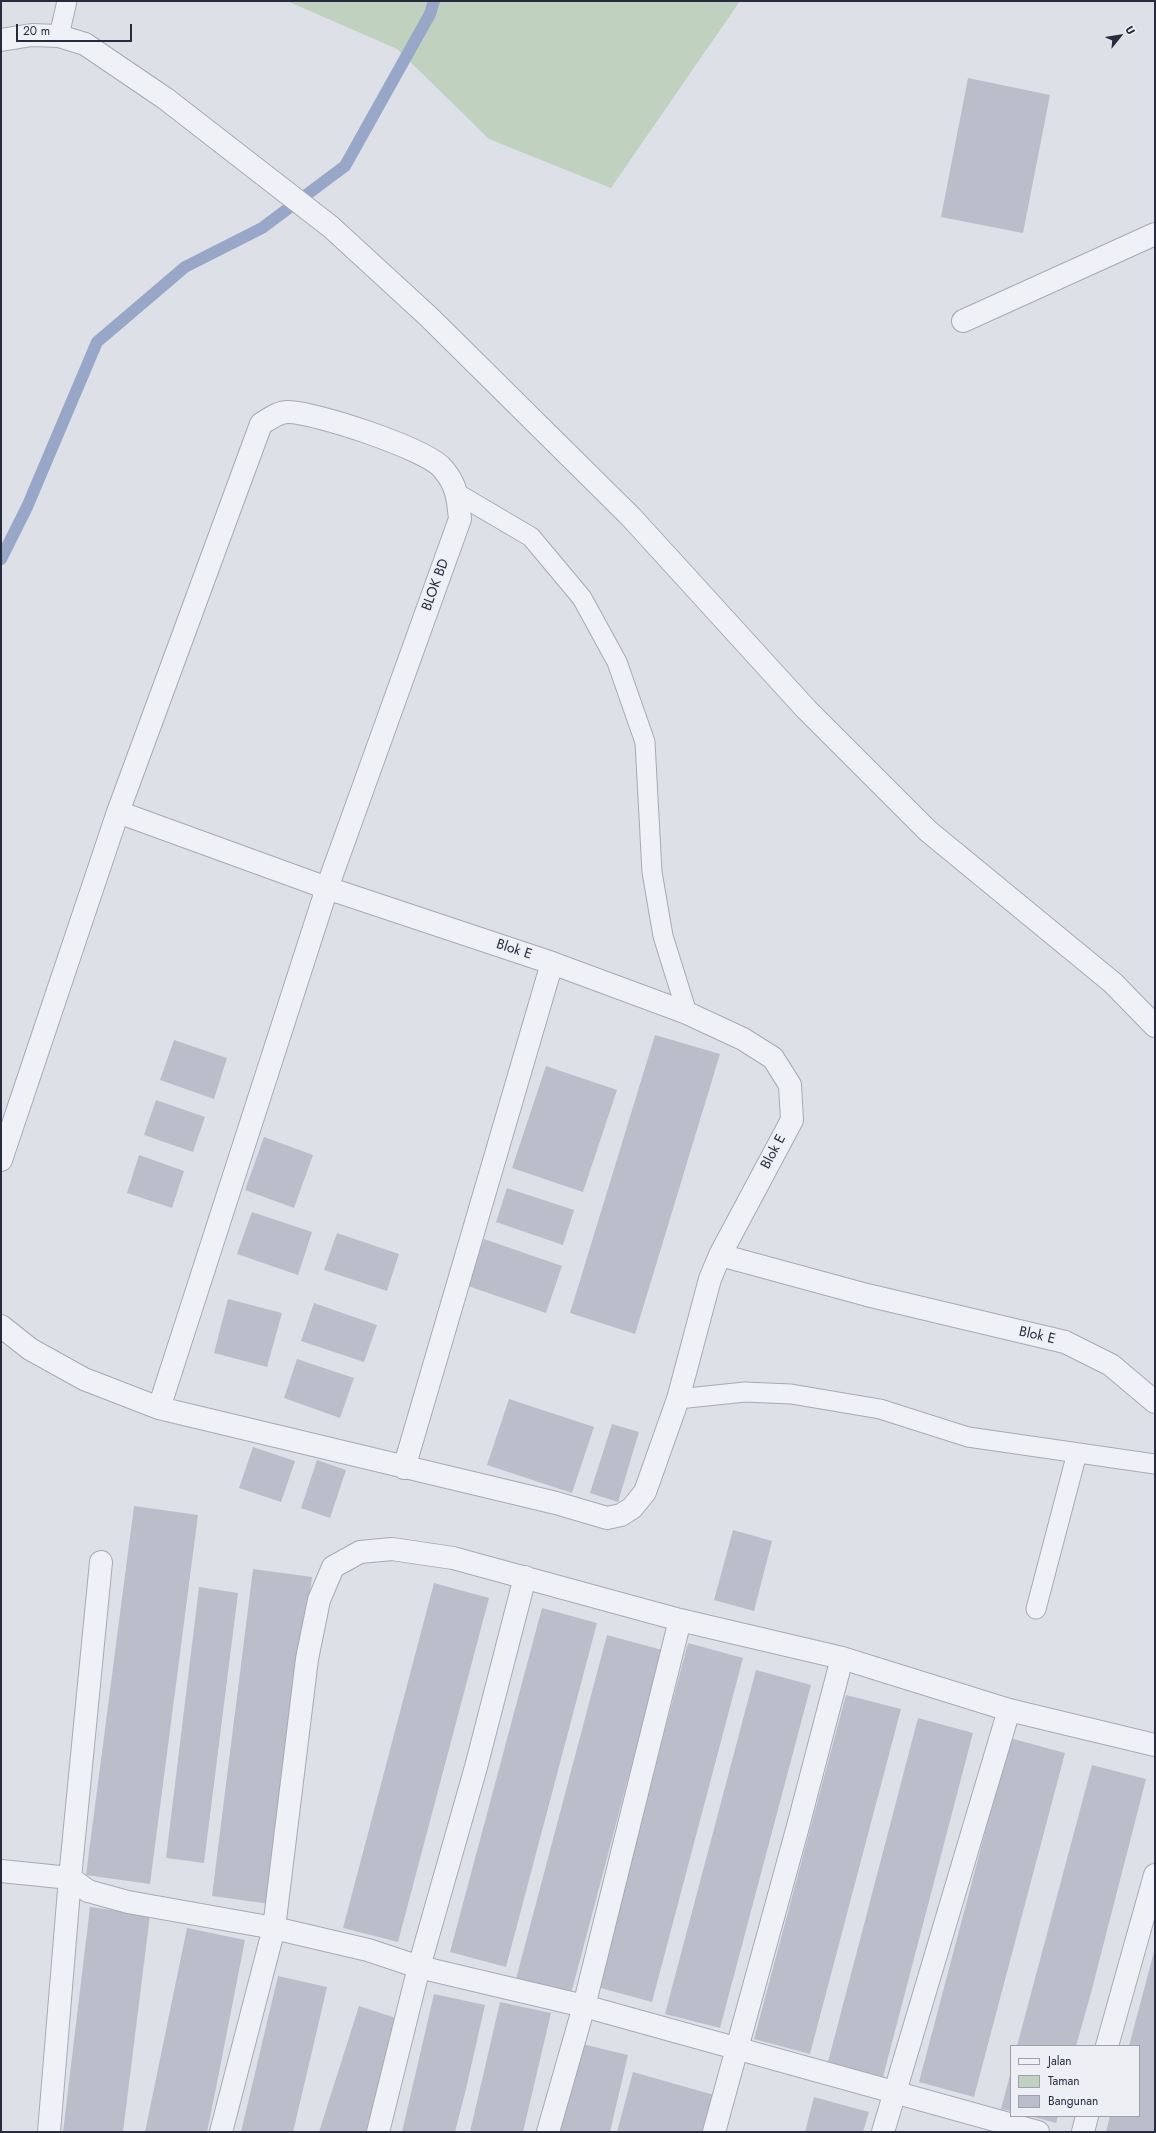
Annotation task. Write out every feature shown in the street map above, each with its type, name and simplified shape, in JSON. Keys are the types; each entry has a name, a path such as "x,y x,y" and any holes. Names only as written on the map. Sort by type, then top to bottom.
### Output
{"street":[{"path":"1,40 32,35 60,36 85,44 166,99 331,227 429,317 632,517 806,709 928,831 1113,983 1155,1026"},
{"path":"963,321 1155,234"},
{"name":"BLOK BD","path":"118,812 261,424 275,415 286,412 306,413 412,448 443,467 458,494 460,519 327,888 159,1408"},
{"path":"1,1160 118,812"},
{"name":"Blok E","path":"118,812 327,888 552,963 687,1013 744,1039 773,1058 790,1085 792,1120 720,1255 867,1295 1065,1342 1111,1365 1155,1402"},
{"path":"404,1468 552,963"},
{"path":"1,1326 30,1349 84,1379 159,1408 404,1468 556,1503 607,1518 621,1515 632,1508 645,1492 678,1399 710,1279 720,1255"},
{"path":"221,2132 274,1928 307,1660 319,1600 333,1567 360,1552 392,1549 453,1558 680,1620 842,1658 1009,1710 1155,1746"},
{"path":"49,2132 70,1878 101,1562"},
{"path":"378,2132 419,1968 476,1767 525,1577"},
{"path":"548,2132 584,2006 680,1620"},
{"path":"714,2132 797,1830 842,1658"},
{"path":"883,2132 893,2093 1009,1710"},
{"path":"1,1871 70,1878 88,1891 128,1902 274,1928 368,1950 419,1968 584,2006 736,2050 1038,2132"},
{"path":"1107,2045 1155,1875"},
{"path":"1083,2132 1087,2117"}],"lane":[{"path":"60,36 67,1"},
{"path":"458,494 532,536 582,598 617,662 646,742 652,872 663,936 687,1013"},
{"path":"678,1399 745,1392 791,1394 880,1409 968,1437 1155,1464"},
{"path":"1036,1609 1077,1453"}],"green space":[{"path":"287,1 740,1 611,188 489,139 397,49"}],"building":[{"path":"968,78 1050,95 1023,233 941,217"},
{"path":"655,1035 720,1054 635,1334 570,1313"},
{"path":"174,1040 227,1058 214,1099 160,1080"},
{"path":"546,1066 617,1090 583,1192 512,1168"},
{"path":"156,1100 205,1117 193,1152 144,1135"},
{"path":"264,1137 313,1155 294,1208 245,1190"},
{"path":"139,1155 184,1171 172,1208 127,1193"},
{"path":"507,1188 574,1210 563,1245 496,1222"},
{"path":"252,1212 312,1232 298,1275 237,1254"},
{"path":"337,1233 399,1254 387,1291 324,1270"},
{"path":"484,1239 562,1266 546,1313 468,1286"},
{"path":"228,1299 282,1313 267,1367 214,1353"},
{"path":"314,1303 377,1325 364,1362 301,1341"},
{"path":"297,1359 354,1378 340,1418 284,1398"},
{"path":"509,1399 594,1427 572,1493 487,1465"},
{"path":"612,1424 639,1432 618,1502 590,1493"},
{"path":"253,1447 295,1461 281,1502 239,1488"},
{"path":"317,1460 346,1470 330,1518 301,1508"},
{"path":"134,1506 198,1515 150,1884 86,1875"},
{"path":"733,1530 772,1541 754,1611 714,1600"},
{"path":"253,1569 312,1577 270,1904 212,1896"},
{"path":"434,1583 489,1598 398,1942 343,1928"},
{"path":"199,1587 238,1593 204,1863 166,1858"},
{"path":"542,1608 597,1623 506,1967 450,1952"},
{"path":"607,1635 662,1650 571,1994 516,1979"},
{"path":"688,1643 743,1658 652,2002 597,1987"},
{"path":"756,1670 811,1685 720,2028 665,2014"},
{"path":"846,1695 901,1709 810,2054 754,2039"},
{"path":"918,1718 973,1733 883,2077 828,2062"},
{"path":"1010,1738 1065,1753 974,2097 919,2082"},
{"path":"1092,1765 1146,1779 1076,2045 1017,2045"},
{"path":"90,1907 150,1915 123,2132 63,2132"},
{"path":"187,1928 245,1940 213,2103 207,2132 145,2132"},
{"path":"1155,1948 1155,2132 1106,2132 1110,2117 1140,2117 1140,2045 1129,2045"},
{"path":"278,1976 327,1987 293,2132 241,2132"},
{"path":"434,1994 485,2005 466,2089 455,2132 402,2132"},
{"path":"500,2002 551,2013 523,2132 470,2132"},
{"path":"359,2006 402,2020 366,2132 319,2132"},
{"path":"578,2043 628,2055 610,2132 556,2132"},
{"path":"633,2072 721,2097 712,2132 617,2132"},
{"path":"1010,2075 1010,2111 1001,2109"},
{"path":"814,2097 869,2112 863,2132 805,2132"},
{"path":"1034,2117 1058,2117 1056,2123"}],"waterway":[{"path":"1,559 27,507 97,342 185,267 262,228 345,166 430,14 434,1"}]}
